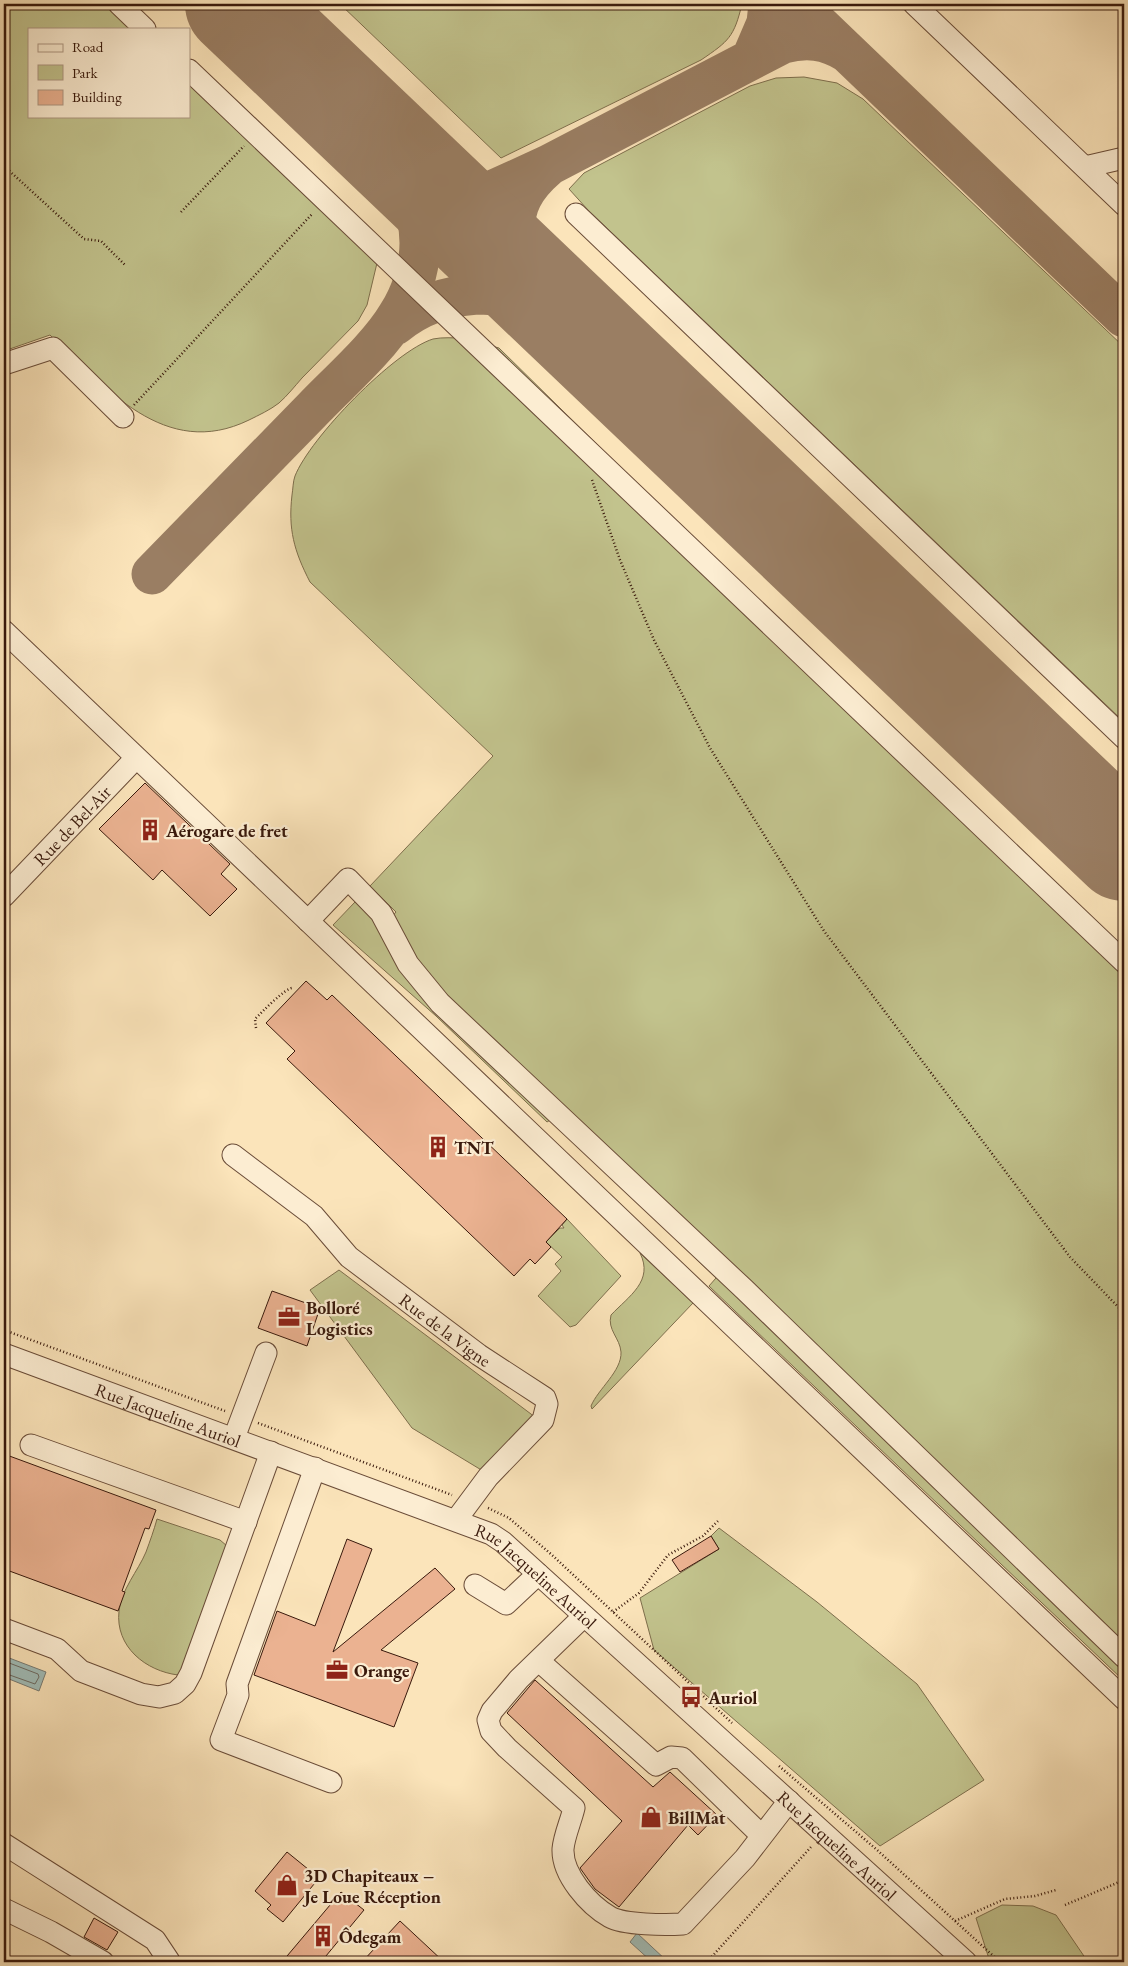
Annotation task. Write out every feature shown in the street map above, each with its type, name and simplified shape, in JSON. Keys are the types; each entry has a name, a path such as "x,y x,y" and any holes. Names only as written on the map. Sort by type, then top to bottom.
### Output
{"street":[{"path":"119,4 144,28"},
{"path":"914,4 1124,204"},
{"path":"190,71 1124,962"},
{"path":"1085,168 1124,158"},
{"path":"576,214 1124,738"},
{"path":"4,364 53,348 123,417"},
{"path":"4,631 1124,1699"},
{"name":"Rue de Bel-Air","path":"4,896 136,758"},
{"path":"308,921 348,879 381,913 408,964 440,1003 744,1289 1124,1657"},
{"name":"Rue de la Vigne","path":"233,1155 314,1216 349,1257 479,1355 545,1398 547,1404 543,1420 488,1477 456,1520"},
{"path":"721,1314 744,1289"},
{"path":"234,1438 266,1353"},
{"name":"Rue Jacqueline Auriol","path":"4,1354 478,1528 503,1542 966,1962"},
{"path":"31,1445 246,1522"},
{"path":"4,1629 57,1649 81,1671 141,1694 159,1697 175,1693 185,1684 191,1673 271,1452"},
{"path":"315,1468 237,1684 238,1695 221,1740 332,1782"},
{"path":"475,1585 506,1604 538,1574"},
{"path":"584,1616 519,1679 492,1711 488,1720 491,1732 574,1808 563,1850 568,1875 584,1894 611,1917 659,1926 683,1924 744,1858 789,1801"},
{"path":"539,1661 656,1765 671,1757 682,1758 761,1835"},
{"path":"4,1844 155,1940 168,1962"},
{"path":"4,1909 51,1932 103,1962"}],"path":[{"path":"181,212 249,141"},
{"path":"4,166 84,239 101,241 126,266"},
{"path":"123,417 325,200"},
{"path":"591,478 620,560 654,640 710,748 824,931 1070,1257 1124,1313"},
{"path":"256,1028 255,1020 261,1013 286,989 293,988"},
{"path":"613,1612 639,1593 668,1555 703,1536 719,1520"},
{"path":"707,1962 824,1833"},
{"path":"1065,1905 1124,1880"},
{"path":"955,1921 1005,1899 1035,1896 1056,1890"}],"green space":[{"path":"4,4 107,4 132,28 28,28 28,118 190,118 190,84 377,263 367,305 358,321 276,406 249,420 219,430 190,431 164,425 139,412 115,396 50,335 4,351"},
{"path":"340,4 742,4 736,24 729,37 718,48 701,60 501,158"},
{"path":"804,77 837,83 863,99 1124,347 1124,722 588,210 569,189 584,173 750,86 776,78"},
{"path":"463,338 499,348 1124,963 1124,1681 709,1286 716,1278 552,1119 547,1122 436,1016 333,925 355,902 382,928 396,912 370,886 493,756 310,582 296,550 292,529 291,507 294,480 317,440 335,419 397,360 416,347 433,339"},
{"path":"567,1219 621,1276 576,1325 570,1327 538,1296 561,1271 555,1264 562,1257 546,1242 560,1228 564,1228 562,1225"},
{"path":"640,1253 693,1303 592,1409 591,1406 594,1400 618,1366 621,1352 610,1320 611,1315 632,1294 642,1280 644,1263"},
{"path":"339,1270 535,1417 483,1471 412,1428 310,1290"},
{"path":"157,1519 220,1540 227,1546 184,1670 178,1675 166,1673 155,1668 135,1655 127,1646 119,1624 120,1603 126,1588 143,1559"},
{"path":"719,1528 817,1602 917,1684 984,1780 880,1846 654,1650 640,1598 719,1549 711,1536"},
{"path":"1002,1905 1033,1906 1056,1915 1088,1962 990,1962 976,1918"}],"water":[{"path":"4,1656 46,1672 39,1691 4,1677"},
{"path":"637,1933 667,1961 652,1962 630,1942"}],"building":[{"path":"145,783 230,864 221,874 237,889 210,916 162,870 153,880 99,829"},
{"name":"TNT","path":"306,981 327,1000 332,995 567,1219 546,1242 551,1247 535,1264 530,1259 514,1276 287,1059 295,1051 266,1023"},
{"path":"272,1291 320,1308 307,1346 258,1328"},
{"path":"4,1454 156,1510 149,1529 145,1528 122,1591 125,1592 118,1611 4,1569"},
{"path":"711,1536 719,1549 680,1572 672,1560"},
{"path":"347,1539 372,1549 333,1652 435,1568 455,1589 381,1650 418,1663 394,1727 254,1675 277,1611 315,1626"},
{"path":"535,1680 653,1787 670,1772 717,1815 698,1835 688,1825 619,1907 595,1889 580,1868 622,1821 507,1713"},
{"name":"3D Chapiteaux – Je Loue Réception","path":"287,1852 319,1878 283,1922 267,1909 271,1905 255,1891"},
{"name":"Ôdegam","path":"341,1892 364,1910 321,1962 282,1962"},
{"path":"94,1918 118,1932 107,1950 84,1937"},
{"path":"400,1921 444,1962 362,1962"}],"taxiway":[{"path":"752,58 767,23 769,4"},
{"path":"797,4 1124,317"},
{"path":"394,150 432,183 456,192 492,191 549,165 783,43 816,40 832,44 847,52"},
{"path":"152,574 370,351 381,339 403,307 411,290 420,252 419,228 407,186 378,135"},
{"path":"547,167 526,189 518,206 515,226 516,244 520,261 525,271 541,290 565,313"},
{"path":"395,325 433,303 453,297 475,294 519,299 539,306 570,325 643,390"}],"runway":[{"path":"237,4 1124,849"}],"place":[{"name":"Aérogare de fret","path":"150,830"},
{"name":"TNT","path":"438,1147"},
{"name":"Bolloré Logistics","path":"289,1317"},
{"name":"Orange","path":"337,1670"},
{"name":"Auriol","path":"691,1697"},
{"name":"BillMat","path":"651,1817"},
{"name":"3D Chapiteaux – Je Loue Réception","path":"287,1885"},
{"name":"Ôdegam","path":"323,1936"}]}
